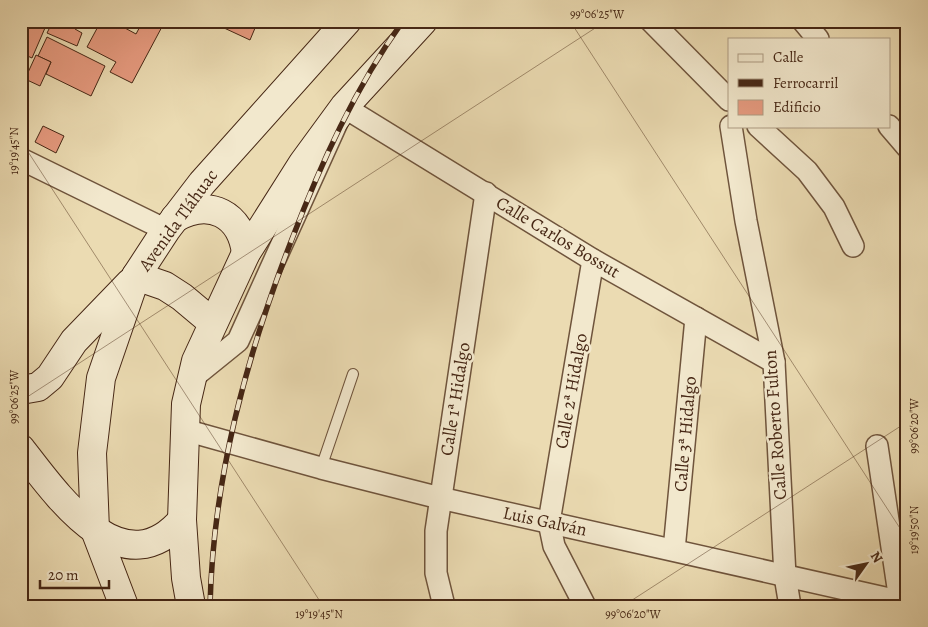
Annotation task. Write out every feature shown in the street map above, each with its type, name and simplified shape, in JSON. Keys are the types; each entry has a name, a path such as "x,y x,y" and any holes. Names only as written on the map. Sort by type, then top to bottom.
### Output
{"main road":[{"name":"Avenida Tláhuac","path":"124,606 95,530 92,453 101,378 136,276 171,224 202,183 348,21"},
{"path":"190,606 182,520 186,404 191,379 213,323 246,253 302,163 344,107 423,21"},
{"path":"171,224 198,208 222,213 240,230 246,253"},
{"path":"21,390 38,388 50,377 74,341 136,276 165,286 182,297 213,323"},
{"path":"21,449 66,505 95,530 119,543 146,543 166,535 182,520"}],"street":[{"path":"651,21 728,104"},
{"path":"803,21 817,38"},
{"path":"191,379 238,341 344,107"},
{"name":"Calle Carlos Bossut","path":"344,107 593,260 774,362"},
{"path":"890,127 907,147"},
{"name":"Calle Roberto Fulton","path":"731,128 746,221 774,362 785,576 790,606"},
{"path":"760,128 807,171 834,207 853,246"},
{"path":"21,159 171,224"},
{"name":"Calle 1ª Hidalgo","path":"444,606 436,573 436,532 486,193"},
{"name":"Calle 2ª Hidalgo","path":"549,522 593,260"},
{"name":"Calle 3ª Hidalgo","path":"674,550 696,318"},
{"name":"Luis Galván","path":"185,430 321,468 440,498 903,602"},
{"path":"877,446 903,602"},
{"path":"549,522 554,546 585,606"}],"lane":[{"path":"321,468 353,374"}],"building":[{"path":"21,21 48,21 32,58 21,53"},
{"path":"53,21 78,21 75,29 82,33 77,46 47,33"},
{"path":"101,21 112,21 136,34 143,21 164,23 132,83 110,72 116,62 87,47"},
{"path":"209,21 258,21 250,40"},
{"path":"47,37 105,66 91,96 46,74 51,62 38,56"},
{"path":"36,55 51,62 40,86 25,79"},
{"path":"43,126 64,136 56,153 35,142"}],"railway":[{"path":"210,606 212,559 225,465 235,419 260,328 275,283 327,154 354,99 403,21"}]}
